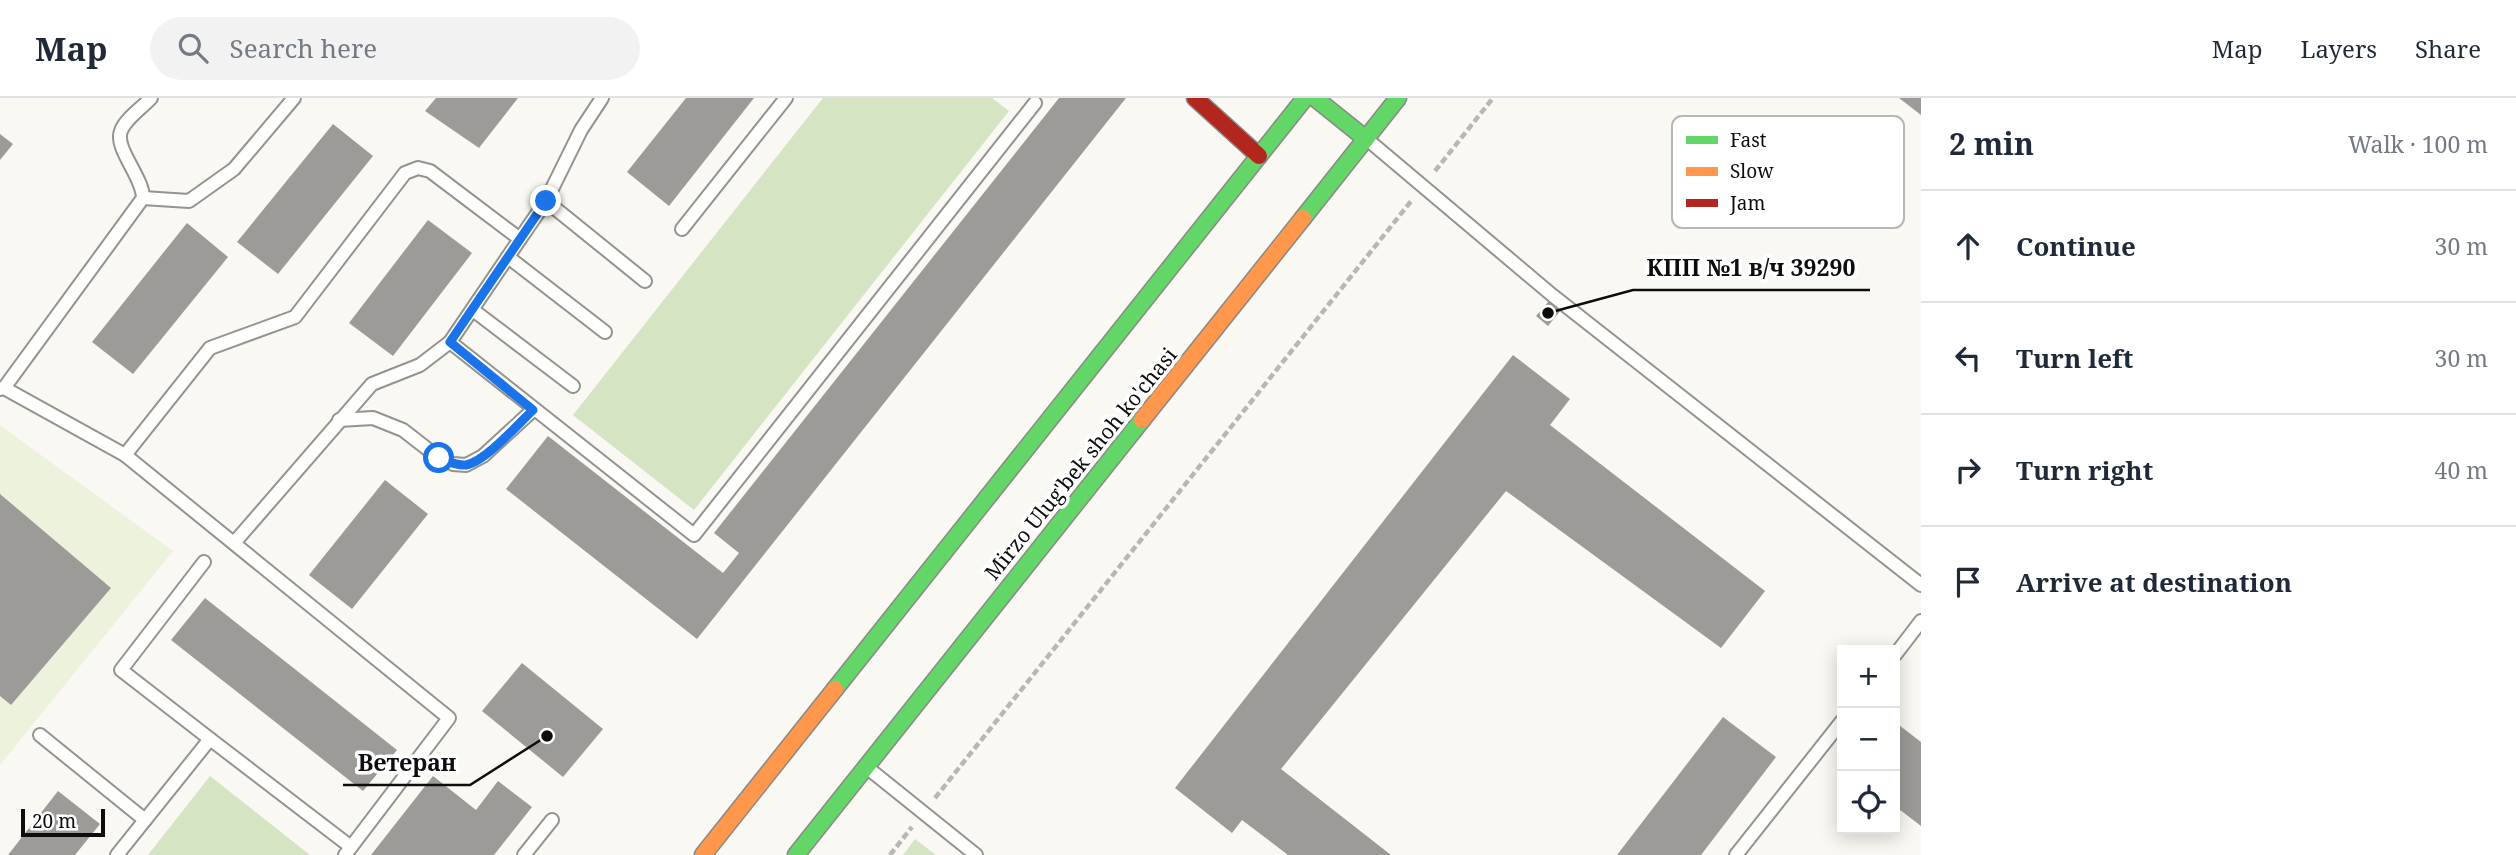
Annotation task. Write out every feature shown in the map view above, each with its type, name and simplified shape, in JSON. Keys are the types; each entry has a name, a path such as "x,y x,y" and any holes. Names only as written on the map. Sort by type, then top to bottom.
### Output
{"main road":[{"path":"1195,98 1259,156"},
{"path":"703,855 1305,98"},
{"path":"1315,98 1366,139"},
{"name":"Mirzo Ulug'bek shoh ko'chasi","path":"796,855 1398,98"}],"lane":[{"path":"151,98 121,129 120,141 143,188 143,198 2,389 125,455 449,718 348,851 121,670 204,562"},
{"path":"143,198 189,201 234,169 294,98"},
{"path":"234,543 372,384 420,365 450,342 546,201 581,130 602,98"},
{"path":"682,229 786,98"},
{"path":"450,342 533,410 694,534 1034,100"},
{"path":"1366,139 1552,295 1921,585"},
{"path":"125,455 210,348 295,317 405,173 418,168 430,171 520,239"},
{"path":"546,201 645,281"},
{"path":"508,257 605,332"},
{"path":"473,310 573,386"},
{"path":"339,420 373,418 402,430 439,458 453,464 466,465 483,456 533,410"},
{"path":"1900,648 1921,621"},
{"path":"1736,855 1837,727"},
{"path":"40,735 145,820"},
{"path":"117,855 210,739"},
{"path":"866,767 976,855"},
{"path":"524,855 552,820"}],"path":[{"path":"890,855 1493,98"}],"green space":[{"path":"823,98 992,98 1009,111 694,510 573,415"},
{"path":"0,427 173,551 0,765"},
{"path":"210,776 310,855 148,855"},
{"path":"915,839 936,855 903,855"}],"building":[{"path":"436,98 518,98 479,148 425,111"},
{"path":"686,98 754,98 669,206 627,172"},
{"path":"1059,98 1126,98 697,639 506,489 548,436 723,573 739,553 714,533"},
{"path":"1899,98 1921,98 1921,115"},
{"path":"333,124 373,156 278,274 237,242"},
{"path":"0,134 13,144 0,160"},
{"path":"428,220 472,253 393,356 349,323"},
{"path":"187,223 228,257 133,374 92,342"},
{"path":"1549,301 1561,310 1548,326 1536,316"},
{"path":"1513,355 1570,399 1550,425 1765,591 1721,648 1506,491 1281,769 1391,855 1288,855 1242,820 1232,833 1175,788"},
{"path":"385,480 428,514 352,609 309,575"},
{"path":"0,494 111,588 11,705 0,696"},
{"path":"205,598 397,750 363,791 171,640"},
{"path":"522,663 603,729 563,777 482,711"},
{"path":"1723,717 1776,757 1701,855 1617,855"},
{"path":"1900,726 1921,742 1921,826 1900,810"},
{"path":"433,776 476,810 498,781 532,807 494,855 371,855"},
{"path":"58,791 100,824 75,855 8,855"}],"traffic: fast":[{"path":"835,689 1305,98"},
{"path":"1315,98 1366,139"},
{"path":"1303,218 1398,98"},
{"path":"796,855 1142,420"}],"traffic: slow":[{"path":"1142,420 1303,218"},
{"path":"703,855 835,689"}],"traffic: jam":[{"path":"1195,98 1259,156"}],"place":[{"name":"КПП №1 в/ч 39290","path":"1548,313"},
{"name":"Ветеран","path":"547,736"}],"route":[{"path":"439,458 453,464 466,465 483,456 533,410 450,342 546,201"}]}
